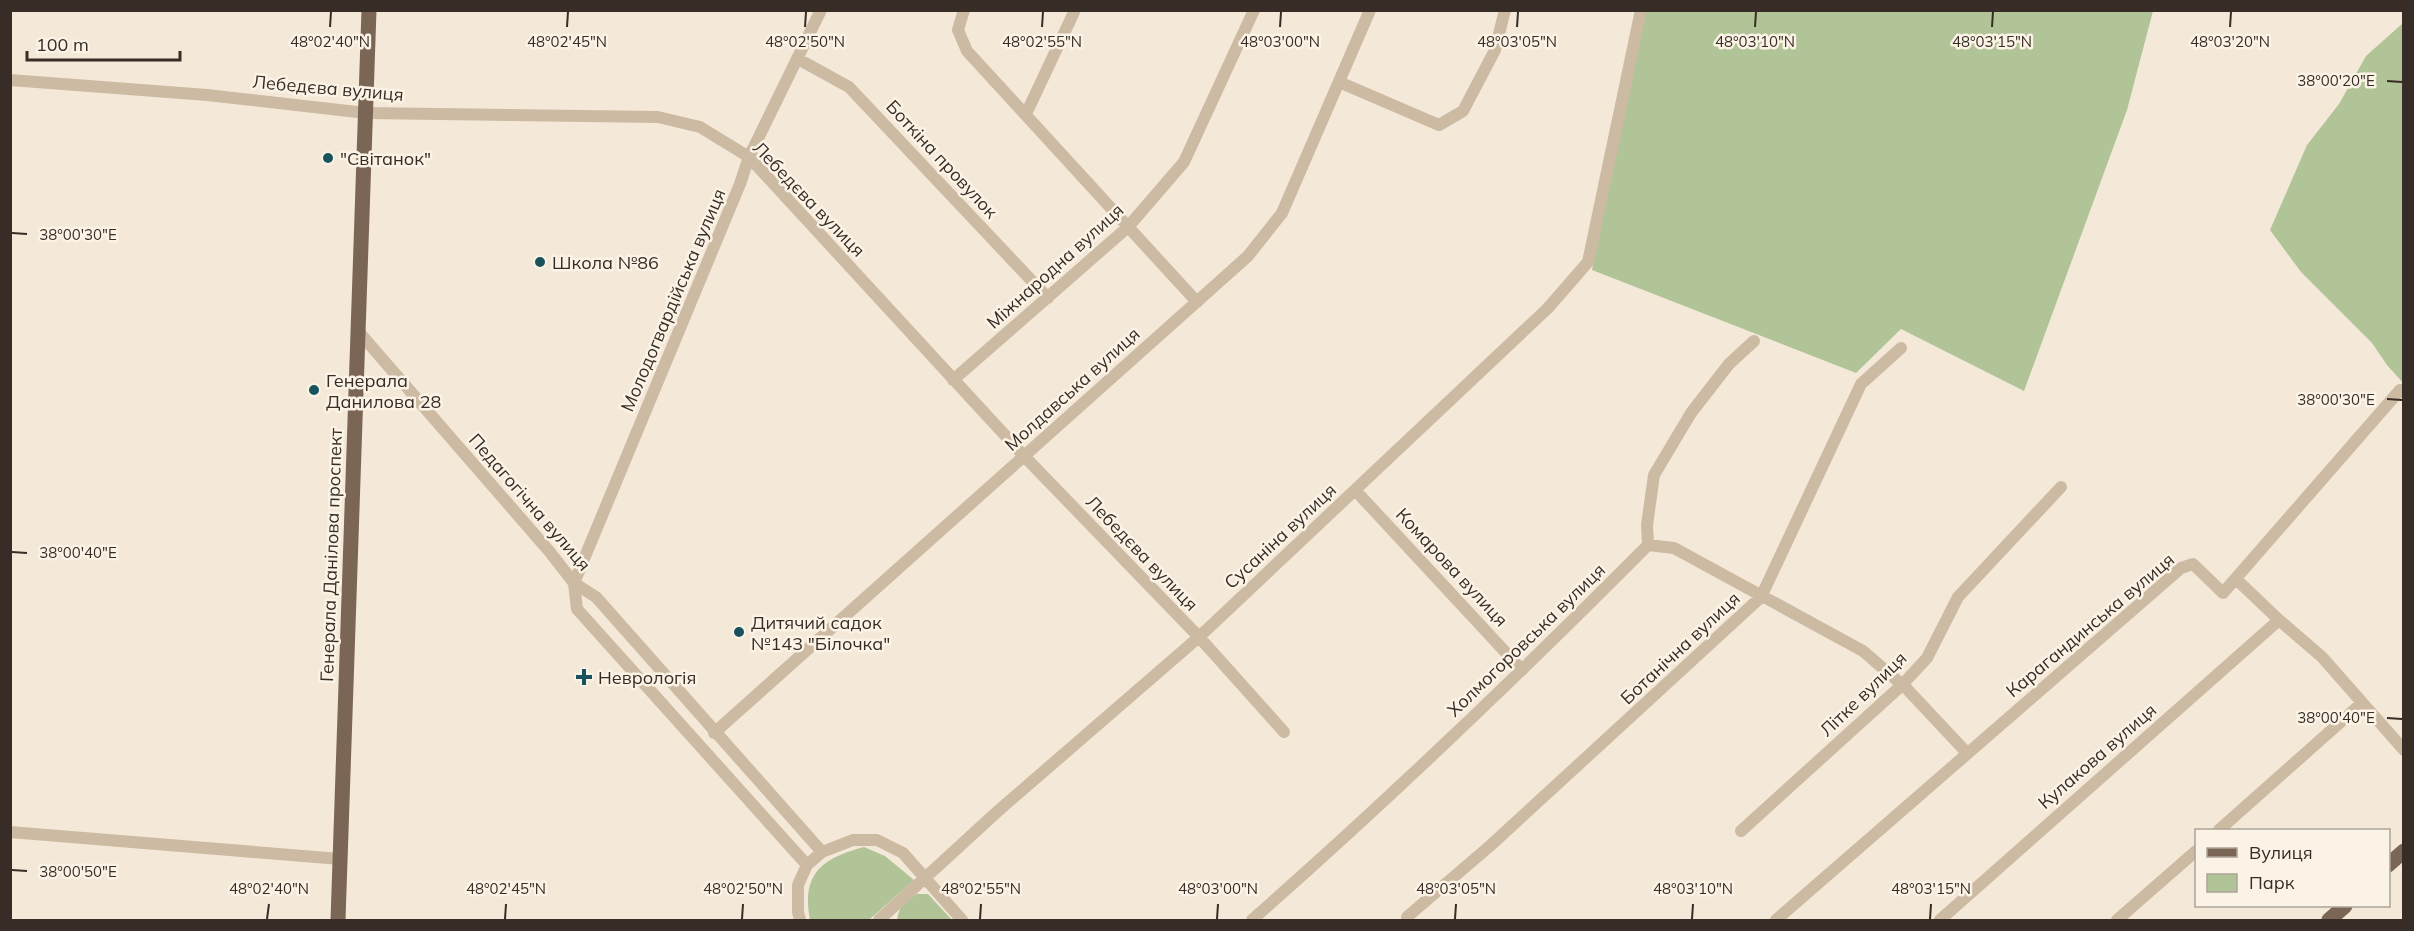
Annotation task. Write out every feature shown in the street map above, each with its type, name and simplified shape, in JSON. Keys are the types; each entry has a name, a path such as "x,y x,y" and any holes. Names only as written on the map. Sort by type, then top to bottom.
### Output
{"main road":[{"name":"Генерала Данілова проспект","path":"338,921 369,10"},
{"path":"2390,863 2403,851"},
{"path":"2329,921 2344,907"}],"street":[{"name":"Молодогвардійська вулиця","path":"807,865 577,609 574,584 749,158 821,10"},
{"path":"964,10 958,30 966,51 1197,302"},
{"path":"1026,114 1075,10"},
{"name":"Міжнародна вулиця","path":"953,380 1128,227 1184,162 1254,10"},
{"name":"Молдавська вулиця","path":"714,733 1248,256 1282,213 1370,10"},
{"path":"1339,82 1439,125 1464,111 1495,50 1505,10"},
{"name":"Сусаніна вулиця","path":"879,921 998,811 1199,637 1548,308 1587,262 1641,10"},
{"name":"Боткіна провулок","path":"798,59 849,87 1048,298"},
{"name":"Лебедєва вулиця","path":"10,80 207,95 366,113 658,117 700,127 749,158 1024,456 1199,637 1284,732"},
{"name":"Педагогічна вулиця","path":"358,331 549,551 574,584 596,597 714,733 822,852"},
{"path":"1754,341 1729,364 1691,413 1654,475 1647,525 1648,545 1674,548 1863,651 1902,685 1967,753"},
{"name":"Ботанічна вулиця","path":"1407,917 1491,846 1761,597 1861,384 1901,348"},
{"path":"2400,390 2236,579 2322,657 2403,750"},
{"name":"Літке вулиця","path":"1741,831 1902,685 1927,658 1958,597 2061,487"},
{"name":"Комарова вулиця","path":"1355,490 1522,670"},
{"name":"Холмогоровська вулиця","path":"1252,921 1335,847 1522,670 1648,545"},
{"name":"Карагандинська вулиця","path":"1776,921 2181,568 2193,564 2223,593 2236,579"},
{"name":"Кулакова вулиця","path":"1940,921 2279,620"},
{"path":"2221,829 2362,703"},
{"path":"10,832 340,859"},
{"path":"801,921 798,912 798,885 807,865 822,852 853,840 877,840 903,853 963,921"},
{"path":"2118,921 2195,852"}],"green space":[{"path":"1644,11 2153,11 2127,110 2024,391 1901,329 1856,373 1592,270"},
{"path":"2403,23 2403,383 2372,343 2301,272 2270,230 2307,145 2339,104 2366,56"},
{"path":"864,847 885,856 914,880 869,920 810,920 809,891 818,870 849,851"},
{"path":"917,894 928,894 952,920 897,920 903,904"}],"place":[{"name":"\"Світанок\"","path":"328,158"},
{"name":"Школа №86","path":"540,262"},
{"name":"Генерала Данилова 28","path":"314,390"},
{"name":"Дитячий садок №143 \"Білочка\"","path":"739,632"},
{"name":"Неврологія","path":"584,677"}]}
